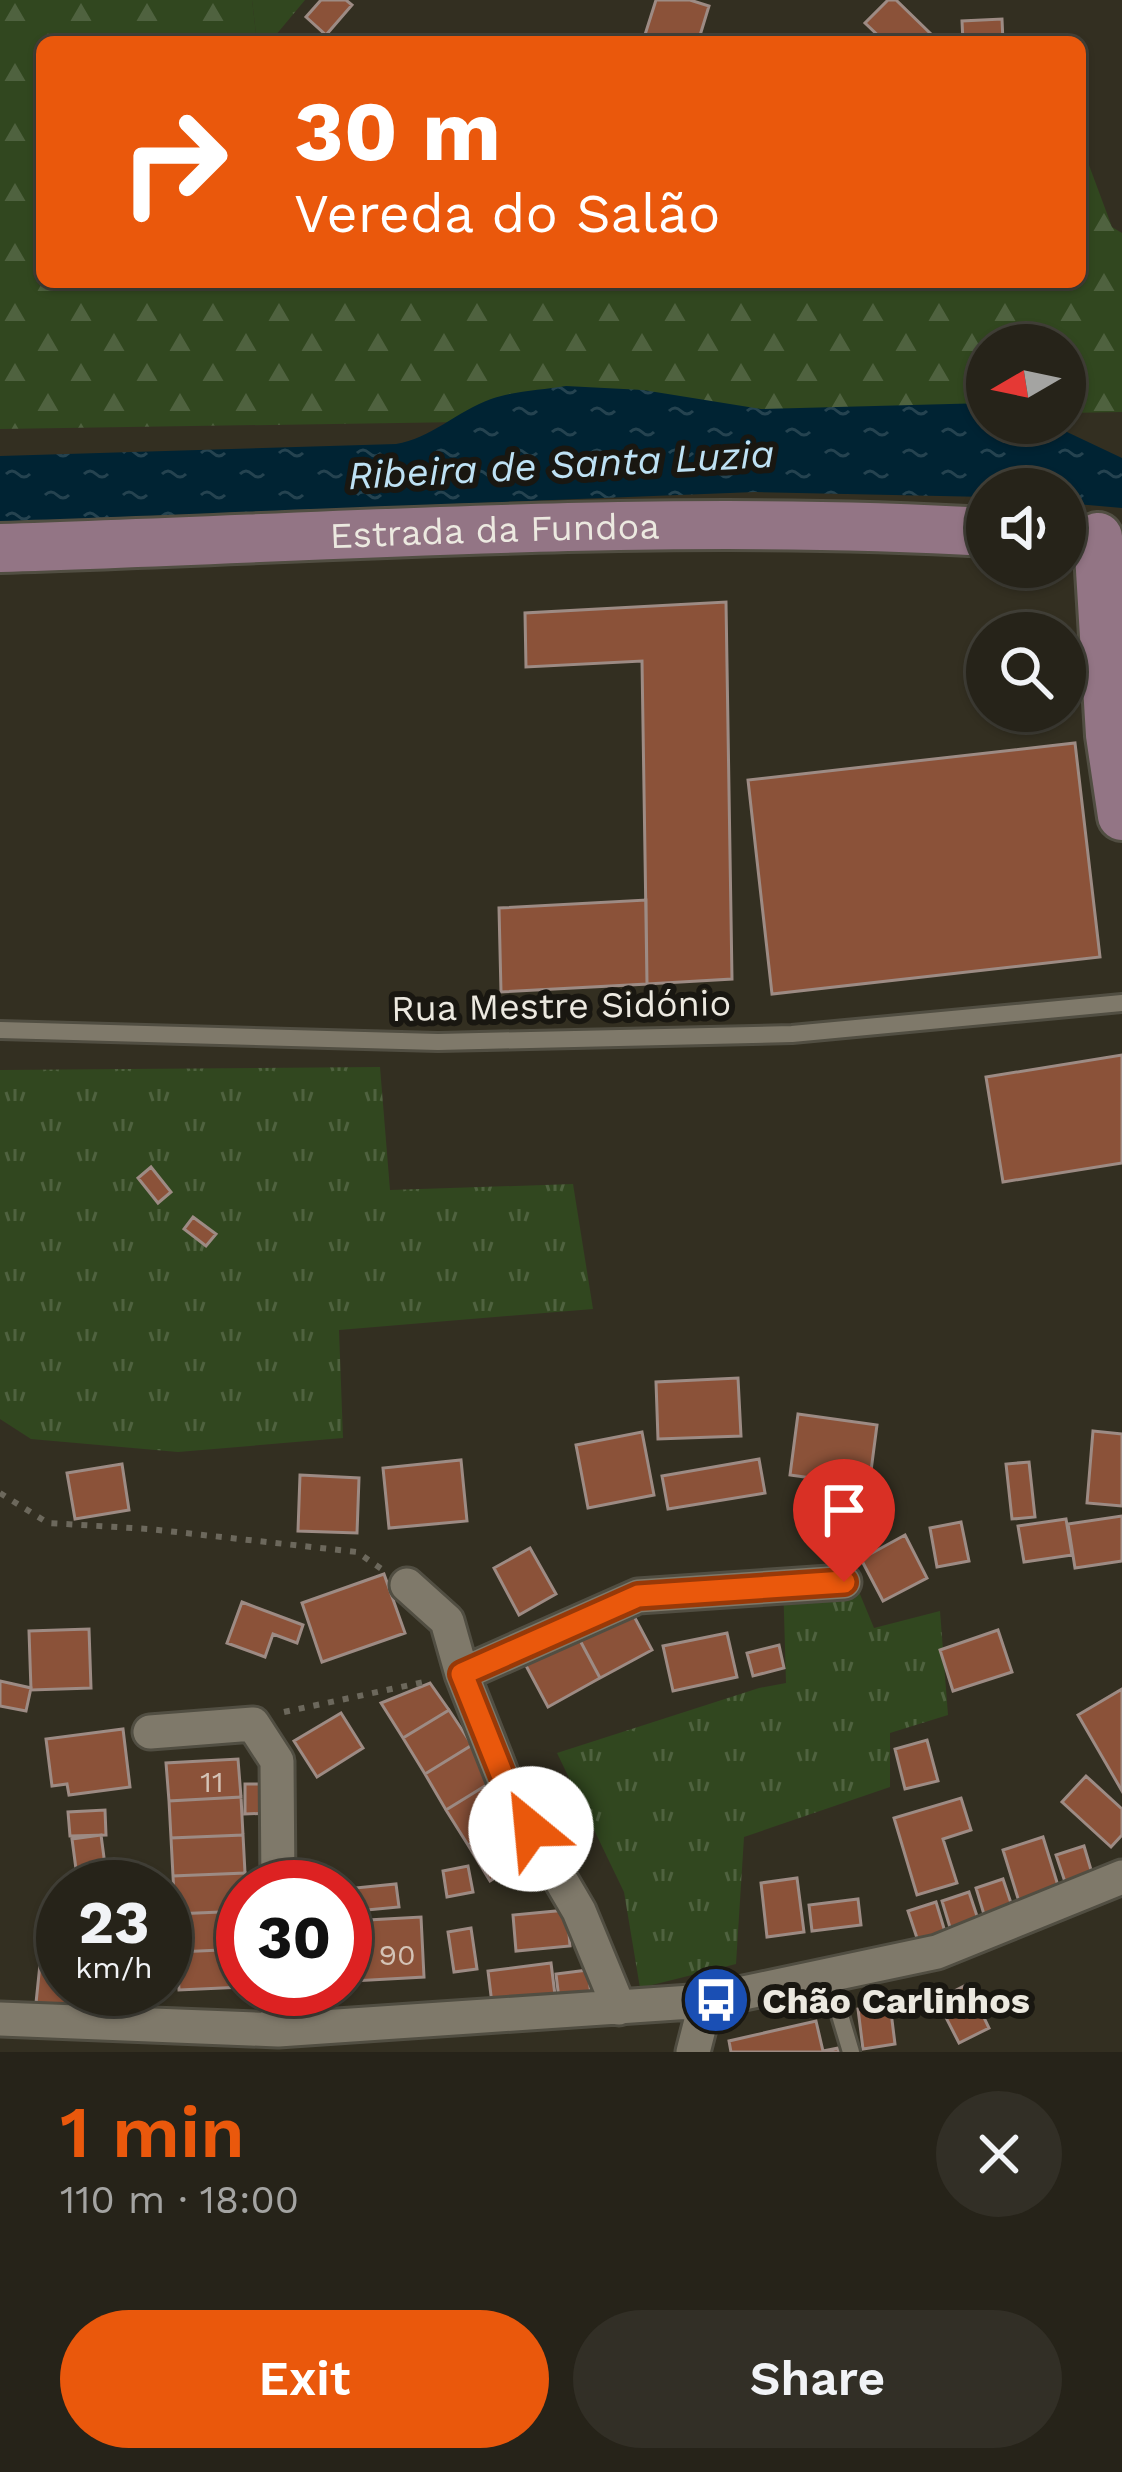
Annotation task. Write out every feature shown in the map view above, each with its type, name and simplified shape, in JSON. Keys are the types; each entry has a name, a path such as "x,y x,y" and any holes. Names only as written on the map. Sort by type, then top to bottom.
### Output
{"main road":[{"name":"Estrada da Fundoa","path":"0,548 696,525 857,524 966,531"},
{"path":"1095,536 1113,626 1110,735 1122,816"}],"street":[{"path":"462,1674 638,1596 844,1582"},
{"path":"407,1586 447,1621 462,1674 507,1787 579,1912 620,2008"},
{"path":"149,1732 253,1724 278,1761 278,1860"},
{"path":"0,2019 278,2030 706,2000 937,1952 1122,1877"},
{"path":"693,2052 706,2000"},
{"path":"278,2016 278,2030"}],"lane":[{"name":"Rua Mestre Sidónio","path":"0,1030 438,1042 792,1034 1122,1003"},
{"path":"828,1975 851,2052"}],"path":[{"path":"0,1493 48,1523 357,1552 407,1586"},
{"path":"253,1724 288,1711 462,1674"}],"green space":[{"path":"0,0 252,0 256,36 36,36 36,288 1086,288 1086,157 1112,227 1122,233 1122,412 1086,413 1086,324 966,324 966,414 0,429"},
{"path":"252,0 305,0 275,36 256,36"},
{"path":"380,1067 390,1190 573,1184 593,1309 339,1330 343,1438 178,1452 31,1439 0,1419 0,1070"},
{"path":"852,1575 874,1628 940,1611 948,1715 890,1733 890,1787 744,1837 736,1964 640,1988 624,1892 557,1753 786,1683 783,1579"}],"water":[{"name":"Ribeira de Santa Luzia","path":"566,386 643,390 761,409 966,404 966,444 1086,441 1122,458 1122,508 1086,505 1086,468 966,468 966,497 755,492 0,522 0,456 396,444 420,437 491,399"}],"building":[{"path":"321,0 346,0 352,5 326,35 306,17"},
{"path":"656,0 690,0 709,6 700,36 645,36"},
{"path":"888,0 896,0 932,35 879,36 865,23"},
{"path":"1002,19 1003,36 963,36 962,21"},
{"path":"726,602 732,979 647,984 642,661 526,667 525,613"},
{"path":"1075,743 1100,957 772,994 748,780"},
{"path":"646,900 647,984 501,992 499,908"},
{"path":"1122,1055 1122,1163 1003,1182 986,1077"},
{"path":"151,1167 171,1192 158,1203 138,1178"},
{"path":"193,1217 216,1234 206,1246 184,1229"},
{"path":"738,1378 741,1436 658,1439 656,1382"},
{"path":"798,1414 877,1425 869,1486 790,1475"},
{"path":"1093,1431 1122,1434 1122,1506 1087,1503"},
{"path":"642,1432 654,1495 588,1508 576,1445"},
{"path":"759,1459 765,1493 668,1509 662,1476"},
{"path":"461,1460 467,1521 389,1528 383,1468"},
{"path":"1029,1462 1035,1517 1012,1519 1006,1464"},
{"path":"122,1464 129,1510 75,1519 67,1473"},
{"path":"300,1475 359,1478 357,1533 298,1531"},
{"path":"1122,1516 1122,1561 1075,1568 1068,1524"},
{"path":"1066,1519 1072,1555 1024,1562 1018,1526"},
{"path":"961,1522 969,1561 937,1567 930,1528"},
{"path":"905,1535 927,1578 883,1601 861,1559"},
{"path":"530,1548 556,1594 519,1615 494,1568"},
{"path":"384,1574 405,1633 322,1662 302,1603"},
{"path":"242,1602 303,1625 297,1643 273,1634 265,1657 227,1643"},
{"path":"627,1603 652,1650 600,1678 575,1631"},
{"path":"89,1629 91,1688 31,1690 29,1631"},
{"path":"998,1630 1012,1672 953,1691 940,1650"},
{"path":"575,1631 600,1678 548,1707 523,1660"},
{"path":"727,1633 737,1677 673,1691 663,1646"},
{"path":"779,1645 784,1668 753,1676 747,1653"},
{"path":"0,1681 31,1688 26,1711 0,1706"},
{"path":"430,1683 449,1710 403,1738 381,1703"},
{"path":"1122,1689 1122,1791 1078,1715"},
{"path":"449,1710 472,1745 425,1774 403,1738"},
{"path":"341,1713 363,1748 317,1777 294,1741"},
{"path":"123,1729 130,1787 69,1795 67,1784 52,1786 46,1739"},
{"path":"927,1740 938,1781 905,1789 895,1749"},
{"path":"472,1745 493,1781 446,1810 425,1774"},
{"path":"238,1759 241,1797 169,1801 166,1763"},
{"path":"1086,1776 1122,1809 1122,1835 1111,1847 1062,1802"},
{"path":"493,1781 515,1817 468,1845 446,1810"},
{"path":"245,1784 272,1784 273,1813 245,1814"},
{"path":"241,1797 243,1835 171,1838 169,1801"},
{"path":"961,1798 971,1830 943,1839 957,1883 917,1895 894,1818"},
{"path":"105,1810 106,1835 70,1836 68,1812"},
{"path":"515,1817 536,1852 490,1881 468,1845"},
{"path":"101,1835 104,1860 75,1860 72,1839"},
{"path":"243,1835 244,1860 216,1860 216,1874 192,1875 192,1860 172,1860 171,1838"},
{"path":"1043,1837 1060,1892 1020,1905 1003,1850"},
{"path":"1084,1846 1094,1880 1067,1888 1056,1855"},
{"path":"468,1866 473,1892 447,1897 443,1871"},
{"path":"216,1874 216,1912 192,1913 192,1875"},
{"path":"797,1878 804,1932 767,1937 761,1883"},
{"path":"1003,1879 1014,1912 986,1921 976,1888"},
{"path":"396,1884 399,1907 372,1910 372,1886"},
{"path":"969,1892 980,1925 952,1934 942,1901"},
{"path":"858,1899 861,1925 812,1931 809,1905"},
{"path":"936,1902 946,1935 919,1944 908,1911"},
{"path":"567,1910 570,1946 516,1951 513,1915"},
{"path":"216,1912 216,1950 192,1951 192,1913"},
{"path":"421,1917 424,1977 372,1980 372,1920"},
{"path":"471,1928 477,1969 454,1972 448,1932"},
{"path":"216,1950 216,1988 192,1989 192,1951"},
{"path":"551,1963 556,2003 493,2012 488,1971"},
{"path":"588,1970 591,1995 559,1999 556,1974"},
{"path":"968,1984 989,2028 959,2043 937,2000"},
{"path":"890,2004 895,2044 863,2049 858,2009"},
{"path":"816,2021 823,2051 838,2048 839,2052 731,2052 729,2041"}],"place":[{"name":"Chão Carlinhos","path":"716,2000"}],"route":[{"path":"531,1829 507,1787 462,1674 638,1596 844,1582"}]}
